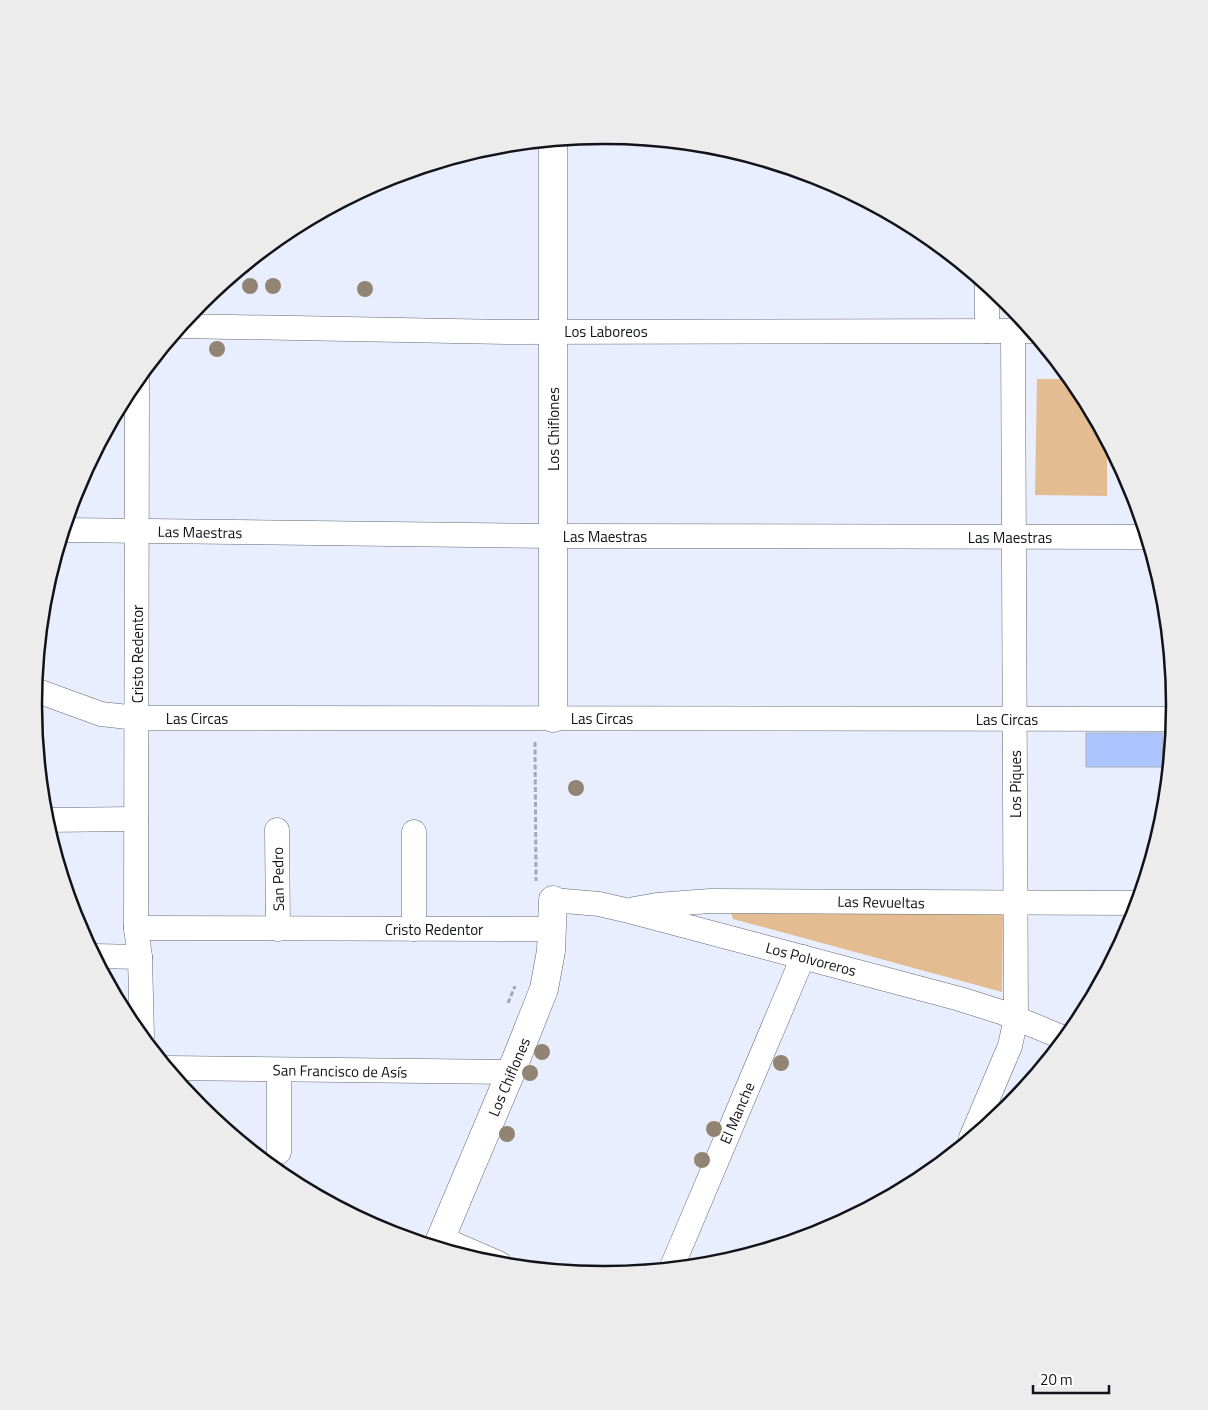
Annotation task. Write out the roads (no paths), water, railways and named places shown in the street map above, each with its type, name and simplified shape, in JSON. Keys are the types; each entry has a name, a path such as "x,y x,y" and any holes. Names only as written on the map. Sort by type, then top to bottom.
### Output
{"street":[{"name":"Los Chiflones","path":"553,146 553,718"},
{"path":"987,295 987,331"},
{"name":"Los Laboreos","path":"190,326 553,331 1022,331"},
{"name":"Los Piques","path":"977,1124 1010,1046 1016,1018 1014,537 1022,331"},
{"name":"Cristo Redentor","path":"136,395 136,928 140,957 142,1023"},
{"name":"Las Maestras","path":"71,530 553,536 1139,537"},
{"name":"Las Circas","path":"43,693 101,714 136,718 1165,719"},
{"path":"54,820 136,819"},
{"name":"San Pedro","path":"277,830 278,929"},
{"path":"414,832 414,929"},
{"name":"Los Chiflones","path":"440,1242 512,1072 544,989 553,929 552,900"},
{"name":"Los Polvoreros","path":"552,900 599,904 803,957 986,1006 1058,1035"},
{"name":"Las Revueltas","path":"625,910 657,905 710,901 1129,903"},
{"name":"Cristo Redentor","path":"136,928 553,929"},
{"path":"102,956 140,957"},
{"name":"El Manche","path":"674,1262 803,957"},
{"name":"San Francisco de Asís","path":"176,1068 512,1072"},
{"path":"279,1070 279,1152"}]}
